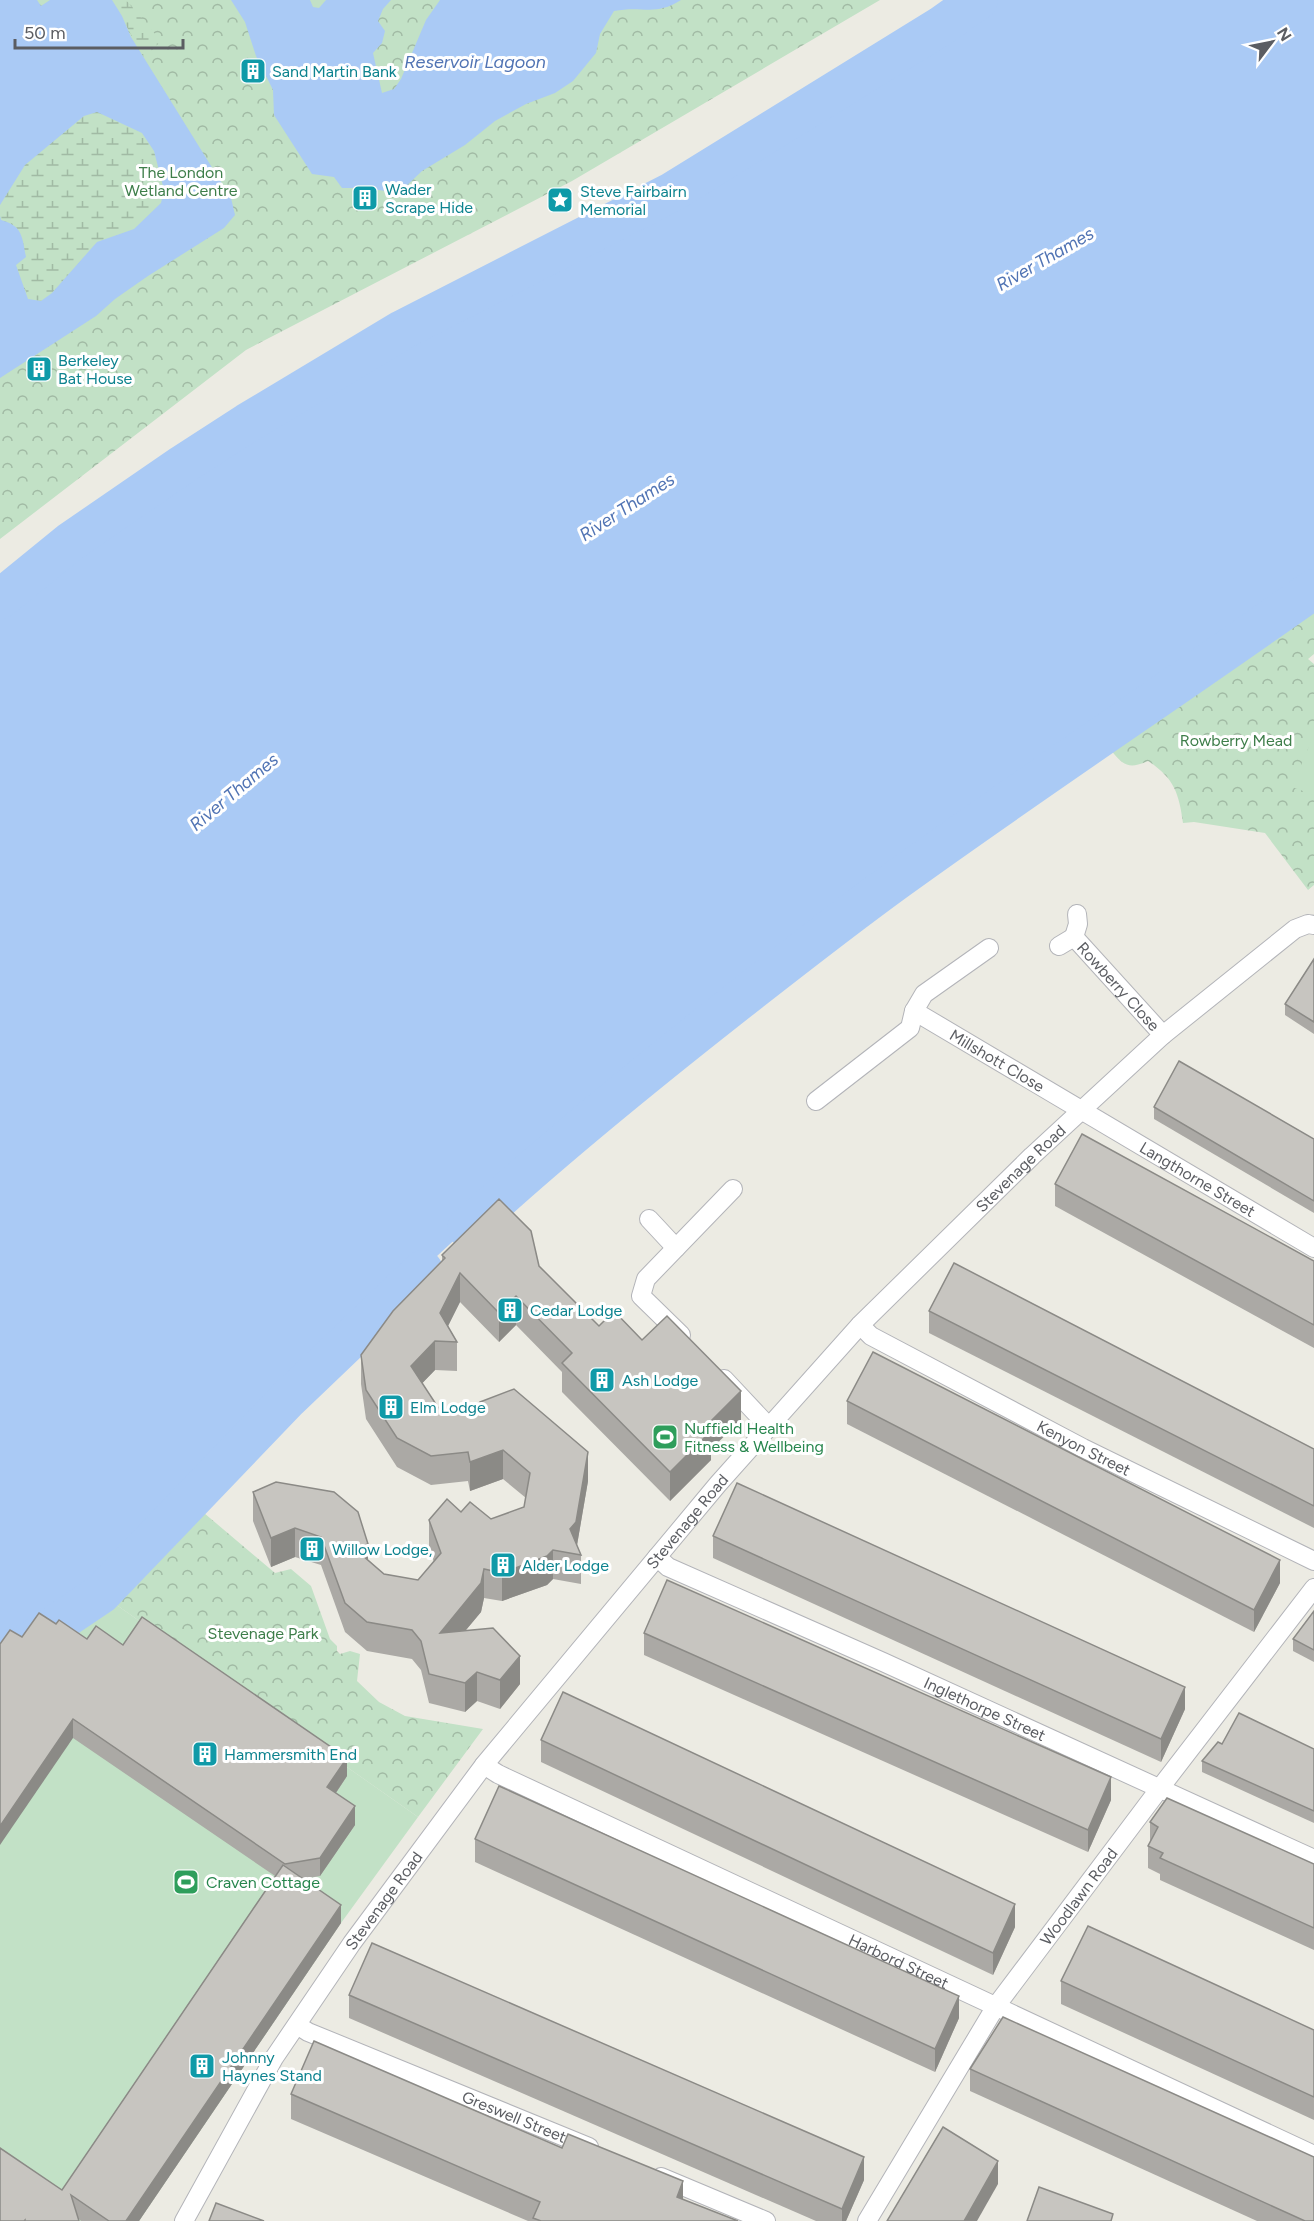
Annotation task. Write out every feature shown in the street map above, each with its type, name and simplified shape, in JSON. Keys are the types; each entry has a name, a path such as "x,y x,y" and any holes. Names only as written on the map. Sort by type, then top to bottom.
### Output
{"street":[{"name":"Rowberry Close","path":"1077,914 1078,924 1066,942 1163,1035"},
{"name":"Stevenage Road","path":"184,2221 274,2058 352,1943 484,1765 769,1426 860,1326 1080,1111 1163,1035 1295,928 1311,924"},
{"path":"816,1101 910,1028 914,1011 924,994 988,948"},
{"name":"Millshott Close","path":"914,1011 1080,1111"},
{"name":"Langthorne Street","path":"1080,1111 1314,1248"},
{"path":"692,1345 641,1296 646,1279 733,1189"},
{"path":"650,1219 676,1248"},
{"name":"Kenyon Street","path":"860,1326 871,1336 1083,1448 1314,1561"},
{"path":"715,1370 769,1426"},
{"name":"Inglethorpe Street","path":"657,1557 668,1567 884,1662 1314,1859"},
{"name":"Woodlawn Road","path":"867,2221 996,2006 1314,1588"},
{"name":"Harbord Street","path":"484,1765 508,1779 1314,2155"},
{"name":"Greswell Street","path":"297,2025 308,2032 609,2156"},
{"path":"640,2169 766,2221"}],"green space":[{"name":"The London Wetland Centre","path":"0,0 880,0 572,181 246,350 0,539"},
{"path":"112,0 126,0 161,41 144,58"},
{"path":"97,112 142,133 154,151 164,190 161,203 134,229 97,243 52,293 41,301 29,299 16,265 14,224 1,220 0,205 24,165 84,116"},
{"name":"Rowberry Mead","path":"1314,589 1314,654 1308,659 1314,664 1314,885 1308,890 1265,833 1194,822 1183,823 1180,803 1174,787 1164,774 1148,761 1135,765 1126,764 1110,749 1122,742 1111,729 1186,681"},
{"path":"1314,734 1314,795 1292,787"},
{"name":"Stevenage Park","path":"191,1502 275,1573 291,1569 311,1586 330,1639 337,1646 337,1651 340,1654 350,1651 360,1654 357,1681 379,1702 405,1716 483,1729 418,1817 101,1594"},
{"name":"Craven Cottage","path":"101,1594 418,1817 341,1923 139,2221 0,2221 0,1662"}],"water":[{"path":"0,0 37,0 41,6 50,0 112,0 131,37 231,198 235,215 224,228 148,276 115,299 96,316 0,378 0,216 1,220 18,229 22,238 26,257 16,265 28,299 41,301 52,293 97,242 134,229 161,203 164,190 154,151 142,133 97,112 84,116 25,165 0,205"},
{"name":"Reservoir Lagoon","path":"231,0 310,0 313,7 319,8 326,0 391,0 383,9 378,21 385,31 382,43 373,53 382,93 394,89 401,79 426,20 440,0 681,0 663,8 614,11 600,34 596,53 573,81 555,93 526,104 495,121 465,145 422,171 399,193 365,188 342,188 334,177 312,174 274,115 273,90 256,56 245,22"},
{"name":"River Thames","path":"978,0 1314,0 1314,589 1186,681 1111,729 898,879 607,1105 502,1196 384,1305 288,1399 101,1594 0,1662 0,599 70,542 247,423 402,330 672,192 941,26"}],"building":[{"path":"1314,959 1314,1022 1285,1004"},
{"path":"1179,1061 1314,1139 1314,1201 1154,1107"},
{"path":"1082,1134 1314,1261 1314,1325 1055,1184"},
{"path":"499,1199 531,1231 539,1266 599,1326 614,1311 642,1340 667,1316 741,1391 706,1426 711,1431 670,1472 562,1363 572,1353 516,1296 499,1313 460,1273 440,1313 457,1342 435,1341 411,1366 443,1415 483,1411 480,1402 514,1389 588,1452 576,1522 570,1529 581,1555 553,1550 547,1556 502,1573 484,1569 481,1583 440,1633 493,1628 520,1656 500,1680 477,1672 465,1683 429,1674 421,1641 412,1630 367,1622 345,1603 321,1537 295,1528 271,1538 253,1492 276,1482 334,1492 358,1512 368,1544 354,1548 384,1574 418,1580 441,1553 429,1520 447,1499 461,1512 470,1502 491,1519 524,1507 530,1473 503,1450 470,1462 468,1452 431,1456 397,1438 366,1390 361,1355 393,1311 445,1258 442,1255"},
{"path":"954,1263 1314,1449 1314,1506 929,1311"},
{"path":"873,1352 1280,1560 1254,1610 847,1401"},
{"path":"737,1483 1185,1687 1161,1739 713,1536"},
{"path":"667,1580 1111,1777 1088,1830 644,1633"},
{"path":"1314,1611 1314,1650 1293,1639"},
{"name":"Hammersmith End","path":"39,1613 56,1624 59,1620 87,1639 96,1626 123,1645 142,1617 347,1758 327,1787 355,1806 320,1858 285,1864 73,1719 0,1826 0,1644 10,1630 22,1637"},
{"path":"563,1692 1015,1904 993,1953 541,1740"},
{"path":"1239,1713 1314,1749 1314,1811 1202,1761 1218,1742 1222,1744"},
{"path":"499,1786 959,1996 935,2049 475,1839"},
{"path":"1167,1798 1314,1864 1314,1928 1160,1858 1163,1853 1148,1846 1158,1827 1150,1822"},
{"name":"Johnny Haynes Stand","path":"283,1865 341,1905 126,2221 109,2221 71,2195 79,2221 0,2221 0,2148 62,2190"},
{"path":"1088,1926 1314,2030 1314,2097 1061,1981"},
{"path":"372,1943 864,2157 842,2209 349,1995"},
{"path":"1003,2017 1314,2157 1314,2221 1305,2221 970,2069"},
{"path":"314,2041 562,2148 568,2134 683,2181 677,2197 738,2221 541,2221 533,2218 540,2202 291,2094"},
{"path":"943,2127 998,2161 964,2221 887,2221"},
{"path":"1039,2187 1113,2214 1111,2221 1027,2221"},
{"path":"216,2203 264,2221 209,2221"}],"waterway":[{"path":"0,599 70,542 247,423 402,330 672,192 941,26 978,0"},
{"path":"467,1228 530,1171 628,1089 855,911 1001,806 1314,589"},
{"path":"0,1662 101,1594 288,1399 423,1270"}],"place":[{"name":"Sand Martin Bank","path":"253,71"},
{"name":"Wader Scrape Hide","path":"365,198"},
{"name":"Steve Fairbairn Memorial","path":"560,200"},
{"name":"Berkeley Bat House","path":"39,369"},
{"name":"Cedar Lodge","path":"510,1310"},
{"name":"Ash Lodge","path":"602,1380"},
{"name":"Elm Lodge","path":"391,1407"},
{"name":"Nuffield Health Fitness & Wellbeing","path":"665,1437"},
{"name":"Willow Lodge,","path":"312,1549"},
{"name":"Alder Lodge","path":"503,1565"},
{"name":"Hammersmith End","path":"205,1754"},
{"name":"Craven Cottage","path":"186,1882"},
{"name":"Johnny Haynes Stand","path":"202,2066"}]}
